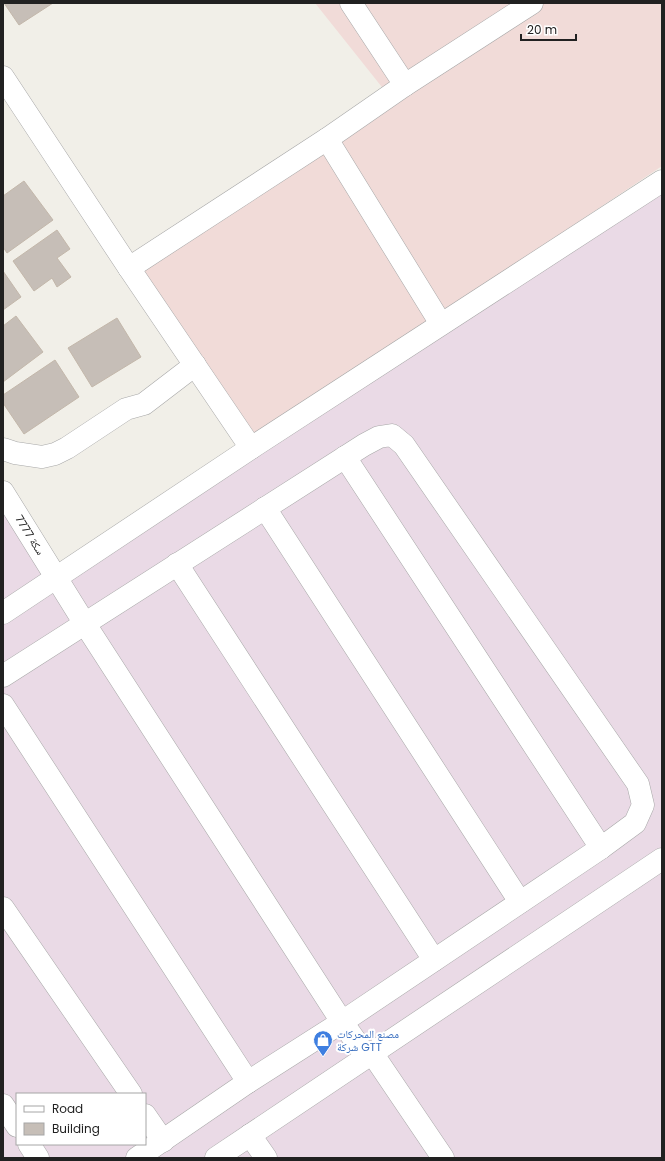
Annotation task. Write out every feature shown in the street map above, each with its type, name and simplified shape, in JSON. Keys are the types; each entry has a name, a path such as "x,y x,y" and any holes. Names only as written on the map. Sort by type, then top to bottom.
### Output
{"street":[{"path":"351,3 405,85"},
{"path":"129,268 327,140 405,85 532,3"},
{"path":"3,76 129,268 251,448"},
{"path":"327,140 440,324"},
{"path":"3,613 440,324 662,181"},
{"path":"3,449 42,457 55,454 68,448 126,409 144,404 195,365"},
{"path":"3,676 345,457 378,437 392,435 404,445 638,784 643,805 635,823 601,848 342,1022 248,1082 137,1158"},
{"path":"345,457 601,848"},
{"name":"سكة 7777","path":"3,492 85,624 342,1022 369,1055 443,1158"},
{"path":"265,508 520,902"},
{"path":"177,564 434,960"},
{"path":"3,705 248,1082"},
{"path":"216,1158 369,1055 661,863"},
{"path":"3,908 130,1093"},
{"path":"3,1105 16,1124"},
{"path":"146,1116 163,1141"},
{"path":"250,1135 266,1158"},
{"path":"30,1145 38,1158"}],"shaded area":[{"path":"315,3 662,3 662,166 253,439 143,271 393,101"},
{"path":"662,182 662,1158 3,1158 3,492 56,577"}],"building":[{"path":"4,3 53,3 19,25"},
{"path":"24,181 53,220 7,253 3,247 3,196"},
{"path":"57,230 70,249 57,258 71,277 57,287 52,278 34,291 13,261"},
{"path":"3,271 21,297 3,310"},
{"path":"16,316 43,352 3,382 3,326"},
{"path":"117,318 141,357 92,387 68,348"},
{"path":"55,360 79,397 24,434 3,403 3,395"}],"place":[{"name":"مصنع المحركات شركة GTT","path":"323,1057"}]}
